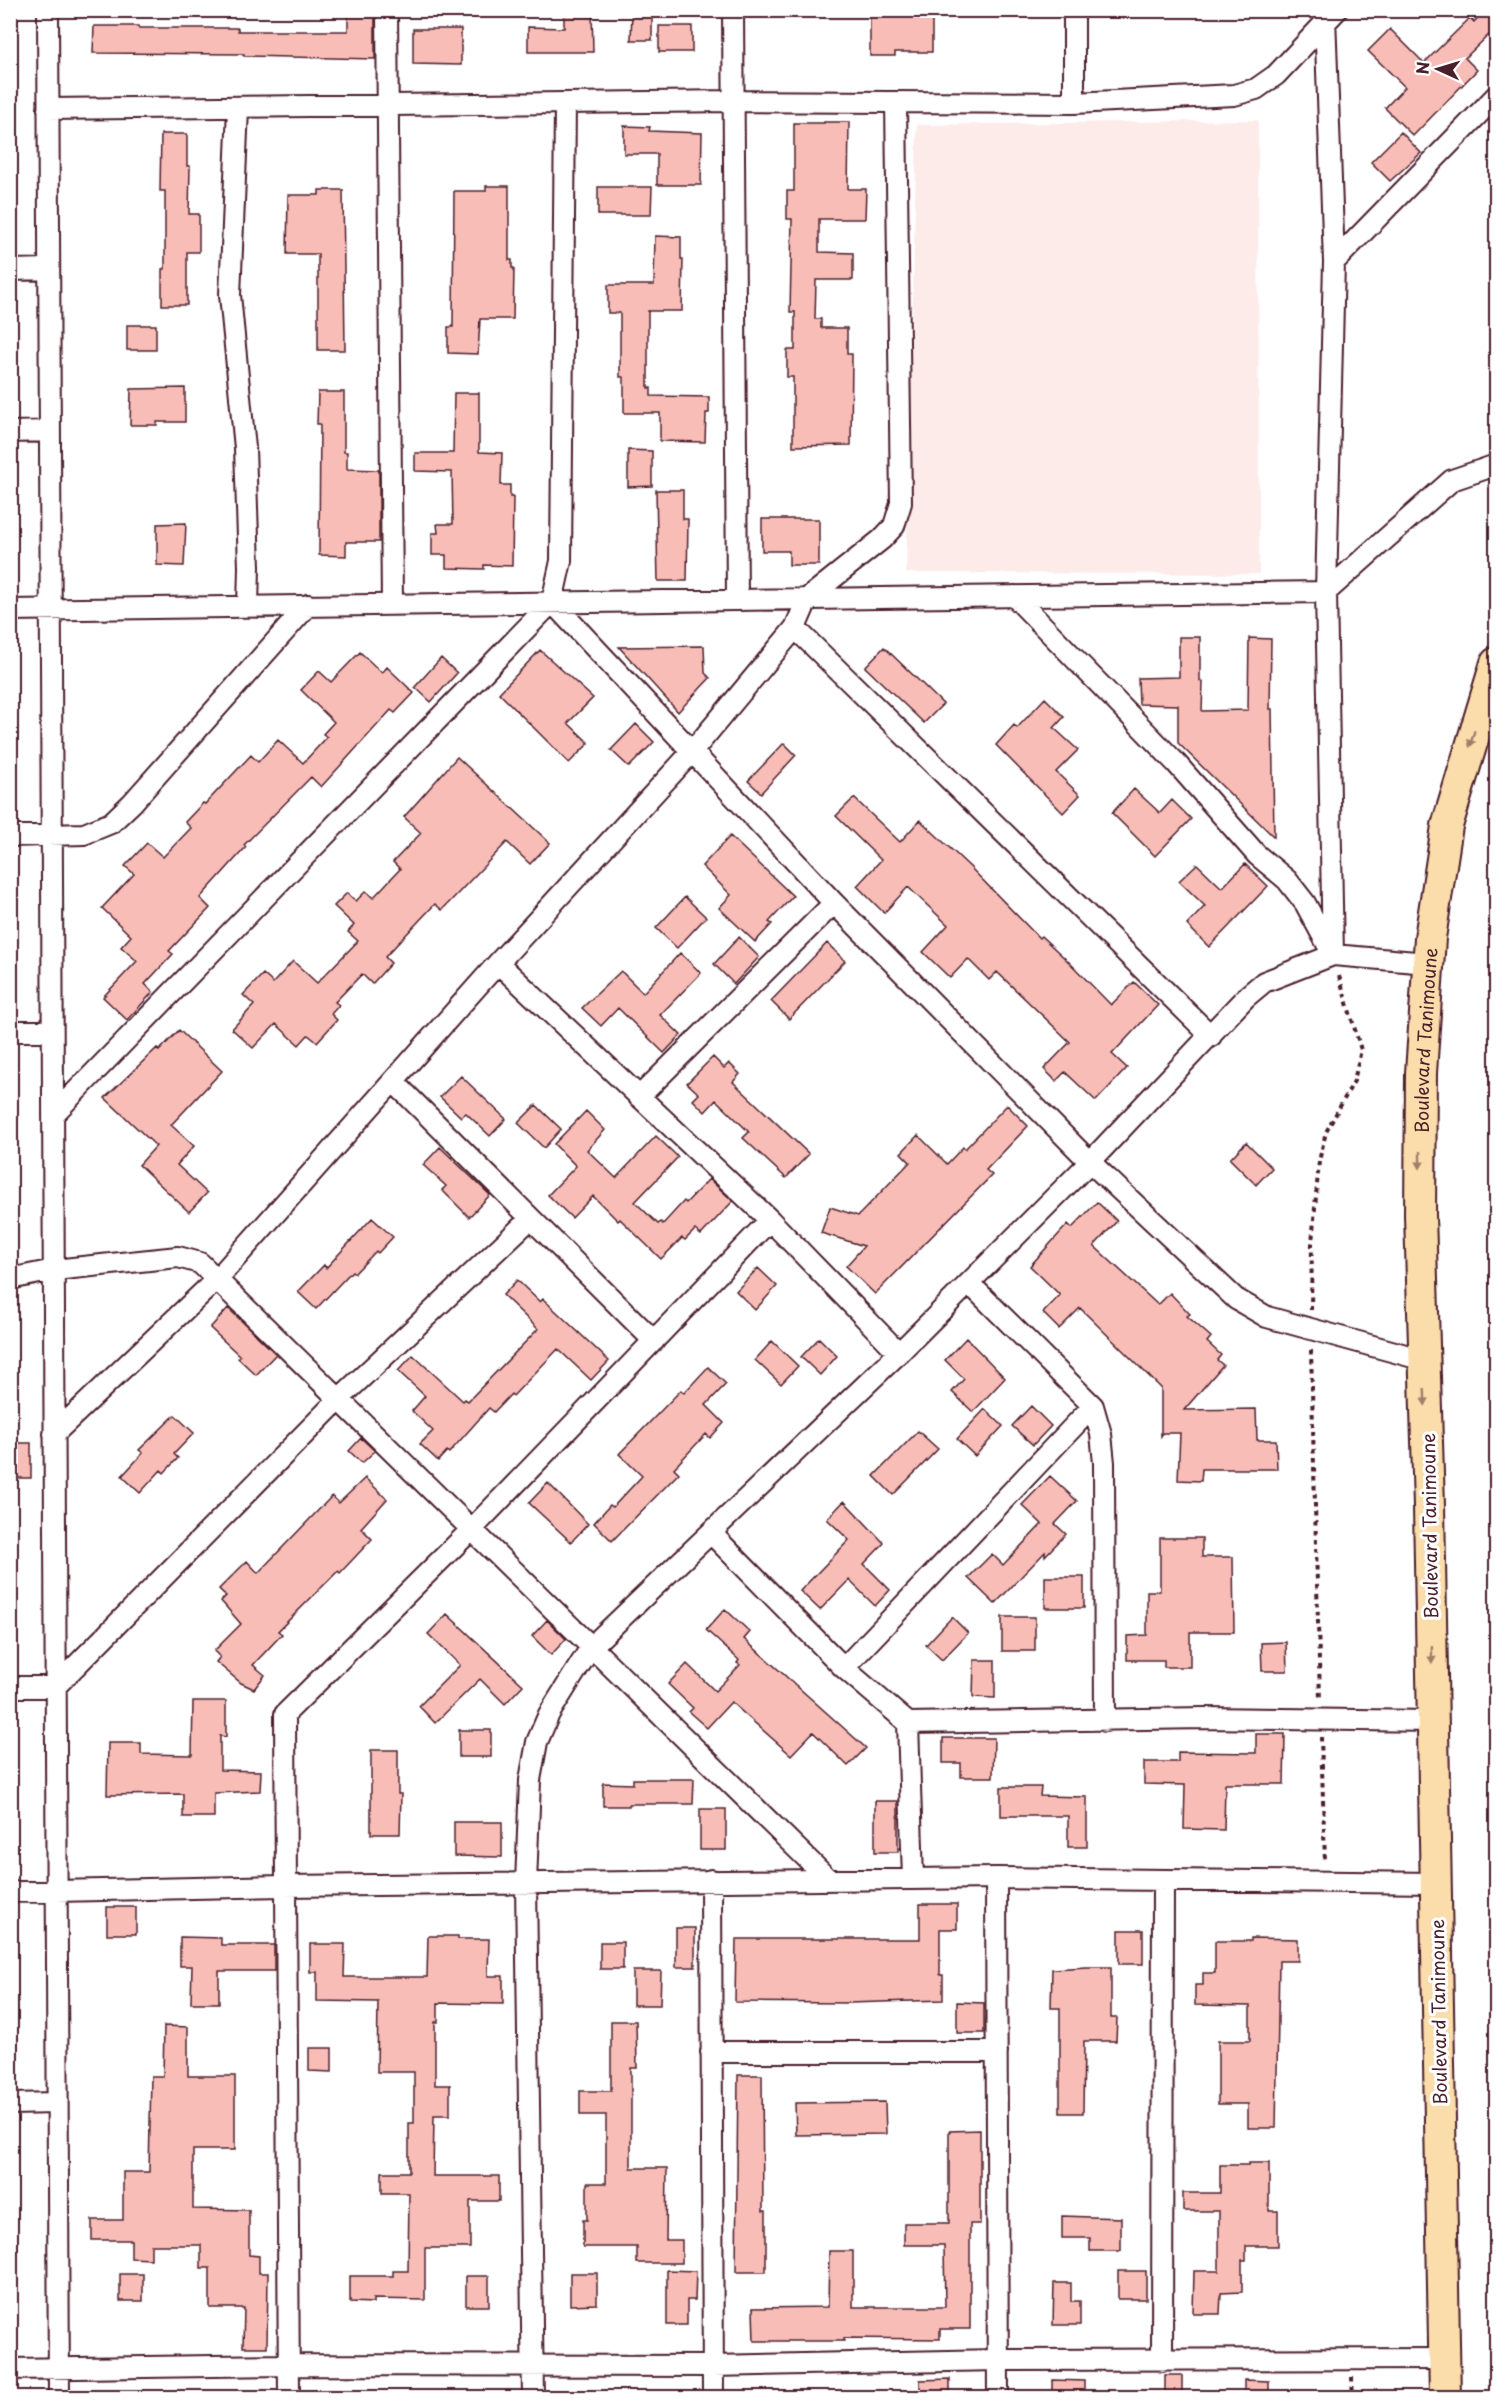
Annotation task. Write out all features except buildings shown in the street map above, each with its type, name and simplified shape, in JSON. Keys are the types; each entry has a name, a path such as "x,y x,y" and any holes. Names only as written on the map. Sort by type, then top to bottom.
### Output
{"main road":[{"name":"Boulevard Tanimoune","path":"1445,2397 1433,1721 1420,1215 1421,1096 1414,962 1438,881 1447,826 1497,663"}],"street":[{"path":"48,10 58,2397"},
{"path":"387,10 392,604"},
{"path":"733,10 736,600"},
{"path":"1074,10 1074,103"},
{"path":"48,109 733,101 1074,103 1234,95 1256,89 1276,75 1329,15"},
{"path":"1329,15 1334,262 1326,592 1333,955"},
{"path":"1334,262 1497,96"},
{"path":"54,1434 218,1278 498,963 691,753 795,628 808,598 882,539 894,526 901,504 896,102"},
{"path":"53,1115 552,602 561,561 565,103"},
{"path":"238,108 230,295 245,448 248,606"},
{"path":"10,270 49,269"},
{"path":"10,432 50,431"},
{"path":"10,610 1326,592 1452,480 1497,465"},
{"path":"1014,596 1176,763 1257,855 1287,880 1305,903 1333,955"},
{"path":"552,602 691,753 834,903 1090,1162 1236,1299 1267,1317 1424,1360"},
{"path":"10,836 84,834 111,823 132,803 308,605"},
{"path":"795,628 1211,1036"},
{"path":"639,1097 834,903"},
{"path":"533,2397 526,1884 530,1780 537,1742 549,1714 591,1647 899,1353 1090,1162 1246,997 1264,982 1333,955 1414,962"},
{"path":"498,963 770,1220 899,1353"},
{"path":"10,1031 52,1030"},
{"path":"393,1081 654,1341"},
{"path":"10,1687 55,1687 338,1400 530,1219"},
{"path":"289,2397 285,1714 472,1529 770,1220"},
{"path":"10,1279 54,1270 178,1257 200,1263 218,1278 338,1400 829,1880"},
{"path":"969,1283 1093,1406 1101,1434 1104,1463 1105,1721"},
{"path":"844,1668 1093,1406"},
{"path":"711,1533 844,1668 908,1723 1321,1719 1433,1721"},
{"path":"908,1723 913,1879"},
{"path":"10,1892 285,1886 996,1878 1436,1883"},
{"path":"996,1878 998,2397"},
{"path":"711,1880 713,2397"},
{"path":"1162,1880 1162,2361"},
{"path":"711,2052 997,2052"},
{"path":"10,2104 57,2103"},
{"path":"10,2369 288,2365 712,2366 997,2360 1444,2360"}],"path":[{"path":"1325,1883 1311,1330 1312,1243 1319,1161 1326,1132 1354,1081 1361,1050 1333,955"}],"shaded area":[{"path":"1258,120 1259,574 906,573 917,125"}]}
